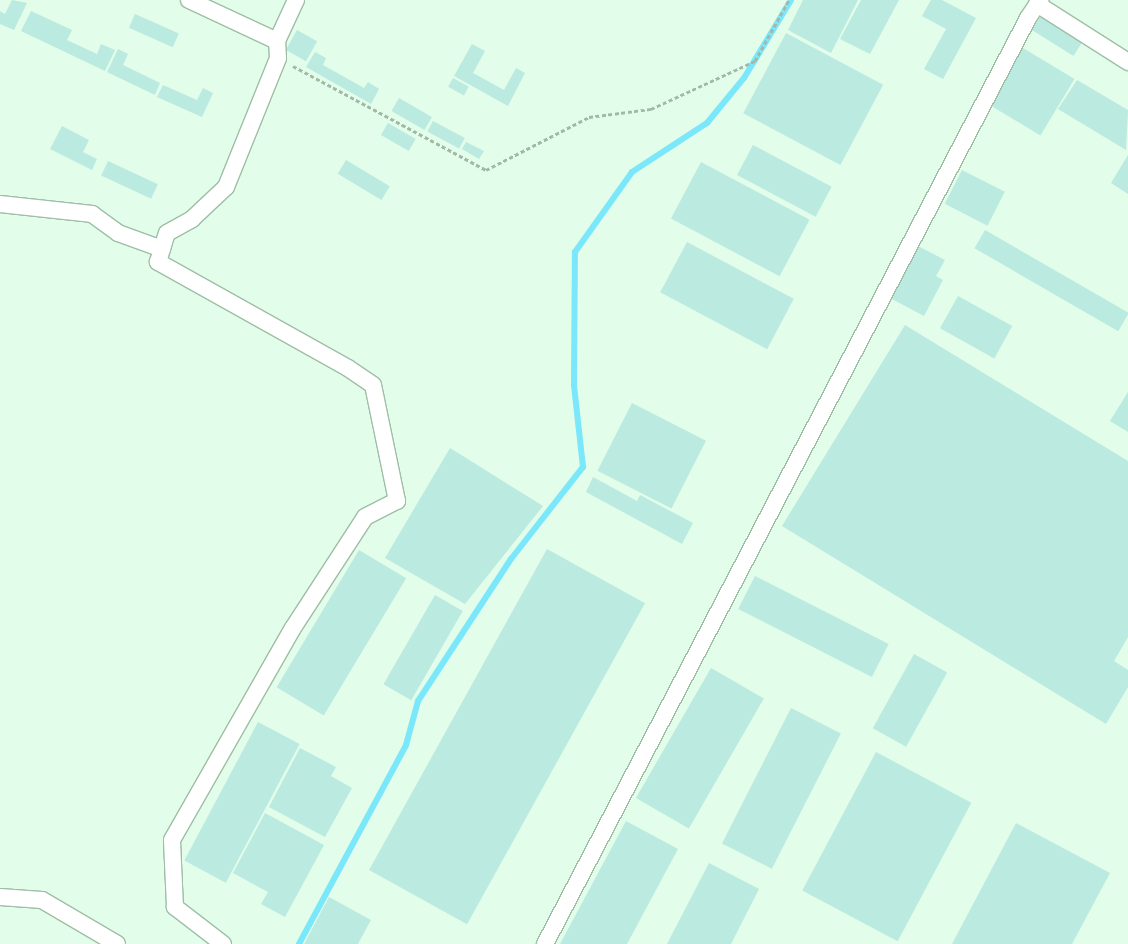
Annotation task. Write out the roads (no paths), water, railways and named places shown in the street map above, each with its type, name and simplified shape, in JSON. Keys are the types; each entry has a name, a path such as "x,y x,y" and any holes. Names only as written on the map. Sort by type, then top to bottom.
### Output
{"street":[{"path":"189,0 278,40"},
{"path":"223,944 174,907 172,840 293,628 365,517 397,501 373,385 348,368 158,262 167,233 192,219 226,187 278,58 278,40 296,0"},
{"path":"545,944 1038,2 1128,62"},
{"path":"0,204 92,214 118,234 162,249"},
{"path":"0,897 42,900 117,944"}],"waterway":[{"path":"299,944 406,745 418,701 511,559 583,467 574,385 575,252 632,172 707,123 744,78 791,0"}]}
